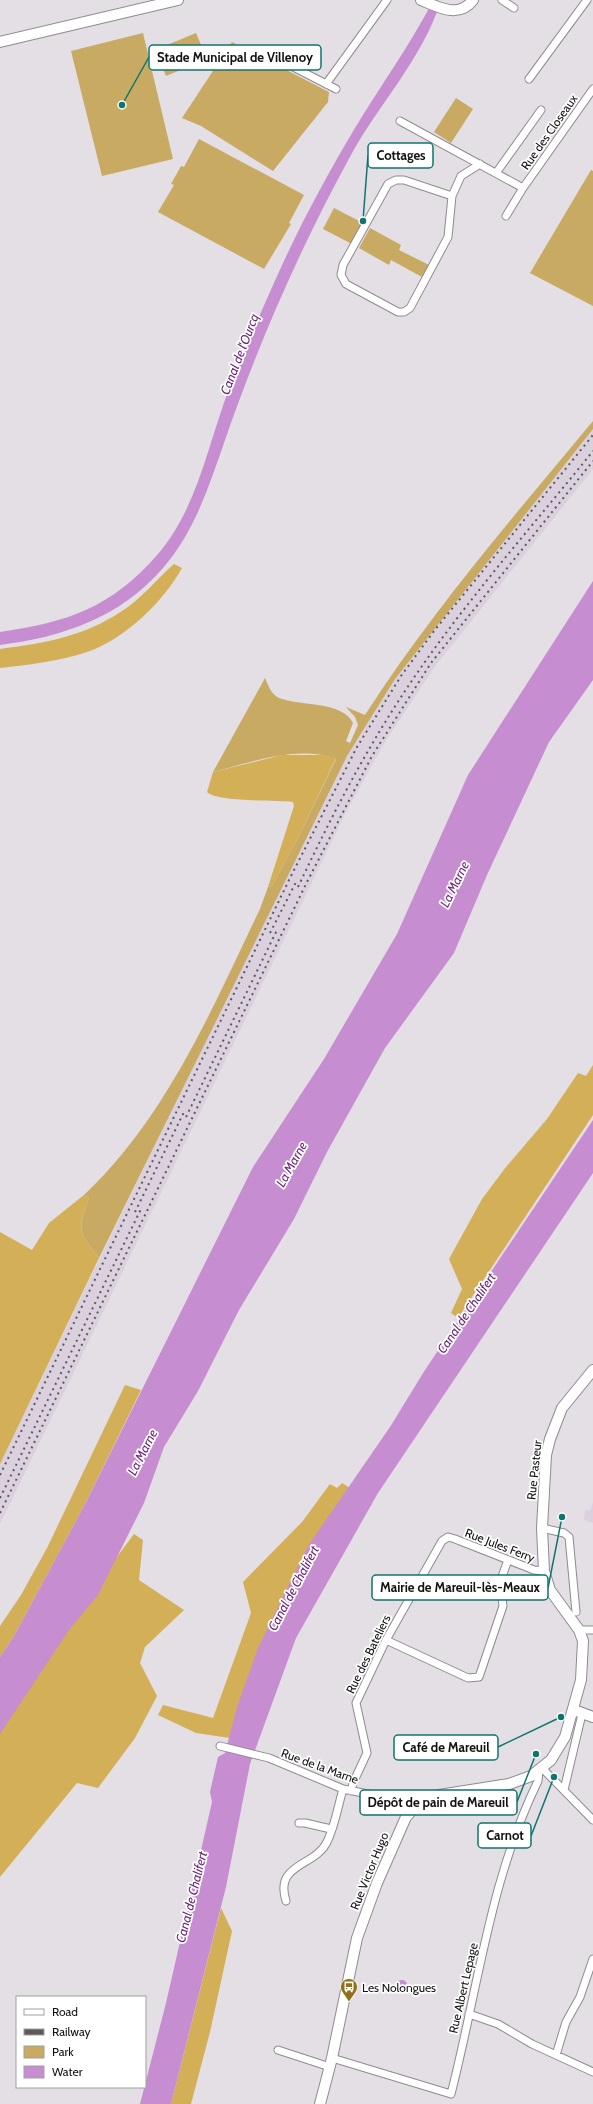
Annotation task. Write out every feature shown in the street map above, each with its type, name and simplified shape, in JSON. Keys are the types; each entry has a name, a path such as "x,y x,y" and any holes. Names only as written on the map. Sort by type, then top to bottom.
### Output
{"street":[{"path":"0,42 178,0"},
{"path":"326,84 387,0"},
{"path":"423,1 449,11 463,8 473,0"},
{"path":"503,0 514,8"},
{"path":"529,79 587,0"},
{"path":"268,54 336,90"},
{"name":"Rue des Closeaux","path":"506,216 523,188 593,89"},
{"name":"Rue des Closeaux","path":"496,173 540,110"},
{"name":"Rue des Closeaux","path":"400,122 523,188"},
{"path":"452,196 404,180 396,180 388,184 343,265 341,275 346,284 398,312 404,312 410,308 448,237 452,196 461,176 480,164"},
{"name":"Rue Pasteur","path":"578,1630 550,1590 544,1571 542,1528 546,1459 550,1439 562,1408 593,1370"},
{"path":"542,1528 564,1533 569,1537 576,1612"},
{"name":"Rue Jules Ferry","path":"448,1537 534,1570 544,1571"},
{"name":"Rue des Bateliers","path":"351,1791 352,1783 367,1753 356,1703 386,1640 442,1541 448,1537"},
{"path":"386,1640 468,1678 479,1677 503,1606 500,1582 508,1560"},
{"path":"578,1630 593,1630"},
{"name":"Rue Victor Hugo","path":"320,2104 331,2063 357,1938 377,1884 406,1817 418,1804 439,1795 509,1784 522,1780 541,1769 557,1751 578,1712 584,1650 583,1641 578,1630"},
{"path":"564,1790 578,1712 593,1717"},
{"name":"Rue de la Marne","path":"220,1746 263,1757 343,1789 418,1804"},
{"path":"541,1769 593,1820"},
{"name":"Rue Albert Lepage","path":"331,2063 451,2094 489,1924 509,1849 538,1781 541,1769"},
{"path":"286,1901 282,1891 283,1884 294,1868 317,1854 327,1843 343,1789"},
{"path":"299,1823 331,1829"},
{"path":"556,2055 566,2022 580,1997 593,1959"},
{"path":"469,2014 498,2024 556,2055 593,2072"},
{"path":"278,2050 331,2063"}],"shaded area":[{"path":"593,429 593,469 436,665 386,740 347,810 0,1524 0,1464 249,952 347,756 395,679"},
{"path":"174,564 182,568 165,593 142,618 115,638 87,652 66,658 22,666 0,668 0,649 63,638 93,627 129,606"},
{"path":"282,755 322,755 336,758 300,834 272,886 268,887 294,806 293,802 222,798 207,792 213,772"},
{"path":"593,1065 593,1115 458,1318 451,1313 462,1289 449,1259 482,1199 506,1167 547,1119 578,1073 586,1076"},
{"path":"84,1195 89,1198 81,1225 83,1236 99,1258 0,1464 0,1232 32,1250 49,1223"},
{"path":"125,1385 141,1390 84,1506 14,1636 0,1657 0,1626 21,1595 47,1548"},
{"path":"342,1483 353,1490 230,1738 196,1733 158,1715 163,1705 213,1718 251,1613 243,1582 302,1522 330,1484 337,1488"},
{"path":"593,1502 593,1523 584,1520 585,1510 590,1511"},
{"path":"134,1534 143,1540 139,1580 184,1610 145,1647 140,1663 157,1696 135,1738 98,1788 77,1783 0,1877 0,1724 72,1617"},
{"path":"221,1908 232,1931 210,2032 191,2104 171,2104"}],"green space":[{"path":"143,33 173,159 102,176 71,51"},
{"path":"196,33 207,59 166,76 155,50"},
{"path":"232,42 329,92 328,102 273,171 201,126 182,118"},
{"path":"456,98 473,109 451,143 434,132"},
{"path":"199,139 304,195 289,223 291,224 264,269 158,212 174,185 171,184 181,166 184,167"},
{"path":"591,170 593,171 593,306 530,273"},
{"path":"334,208 363,223 352,244 323,229"},
{"path":"370,228 401,245 399,250 429,265 422,277 391,260 389,265 359,248"},
{"path":"593,421 593,429 395,679 347,756 99,1258 83,1236 81,1225 89,1198 84,1195 113,1165 139,1132 185,1061 224,985 260,909 268,887 272,886 300,834 336,759 306,753 290,754 274,756 213,772 265,678 272,692 279,698 320,705 340,711 348,716 353,723 346,741 350,743 358,725 355,717 346,707 365,715 391,676 446,601 504,528"}],"water":[{"path":"433,1 440,3 432,24 411,62 351,155 298,259 252,367 207,491 184,539 174,554 163,568 146,585 128,600 109,612 89,622 46,637 0,645 0,632 47,623 67,617 87,610 105,600 123,588 141,572 158,554 171,536 183,517 192,497 235,374 265,303 296,236 345,146 415,33"},
{"name":"La Marne","path":"593,581 593,680 549,742 487,875 454,953 385,1048 327,1152 294,1219 239,1310 198,1391 164,1447 144,1503 98,1595 69,1630 0,1734 0,1657 14,1636 84,1506 253,1167 324,1059 397,934 468,775"},
{"name":"Canal de Chalifert","path":"593,1120 593,1173 378,1493 296,1638 250,1764 226,1887 171,2104 140,2104 144,2088 146,2088 146,2081 166,2003 212,1802 210,1792 218,1757 225,1753 237,1707 258,1648 308,1546 390,1427 425,1370"},
{"path":"400,1980 404,1980 407,1985 404,1990 400,1990 397,1987 397,1983"}],"railway":[{"path":"0,1475 292,874 357,747 401,676 434,631 593,435"},
{"path":"298,887 350,784 378,734 409,685 475,595 593,451"},
{"path":"0,1513 307,882 372,756 431,663 593,461"},
{"path":"270,933 297,880"},
{"path":"186,1117 277,930"},
{"path":"135,1212 185,1110"},
{"path":"0,1498 141,1209"}],"place":[{"name":"Stade Municipal de Villenoy","path":"122,105"},
{"name":"Cottages","path":"363,221"},
{"name":"Mairie de Mareuil-lès-Meaux","path":"562,1517"},
{"name":"Café de Mareuil","path":"561,1717"},
{"name":"Dépôt de pain de Mareuil","path":"536,1754"},
{"name":"Carnot","path":"554,1777"},
{"name":"Les Nolongues","path":"349,2002"}],"water label":[{"name":"Canal de l'Ourcq","path":"239,354"}]}
